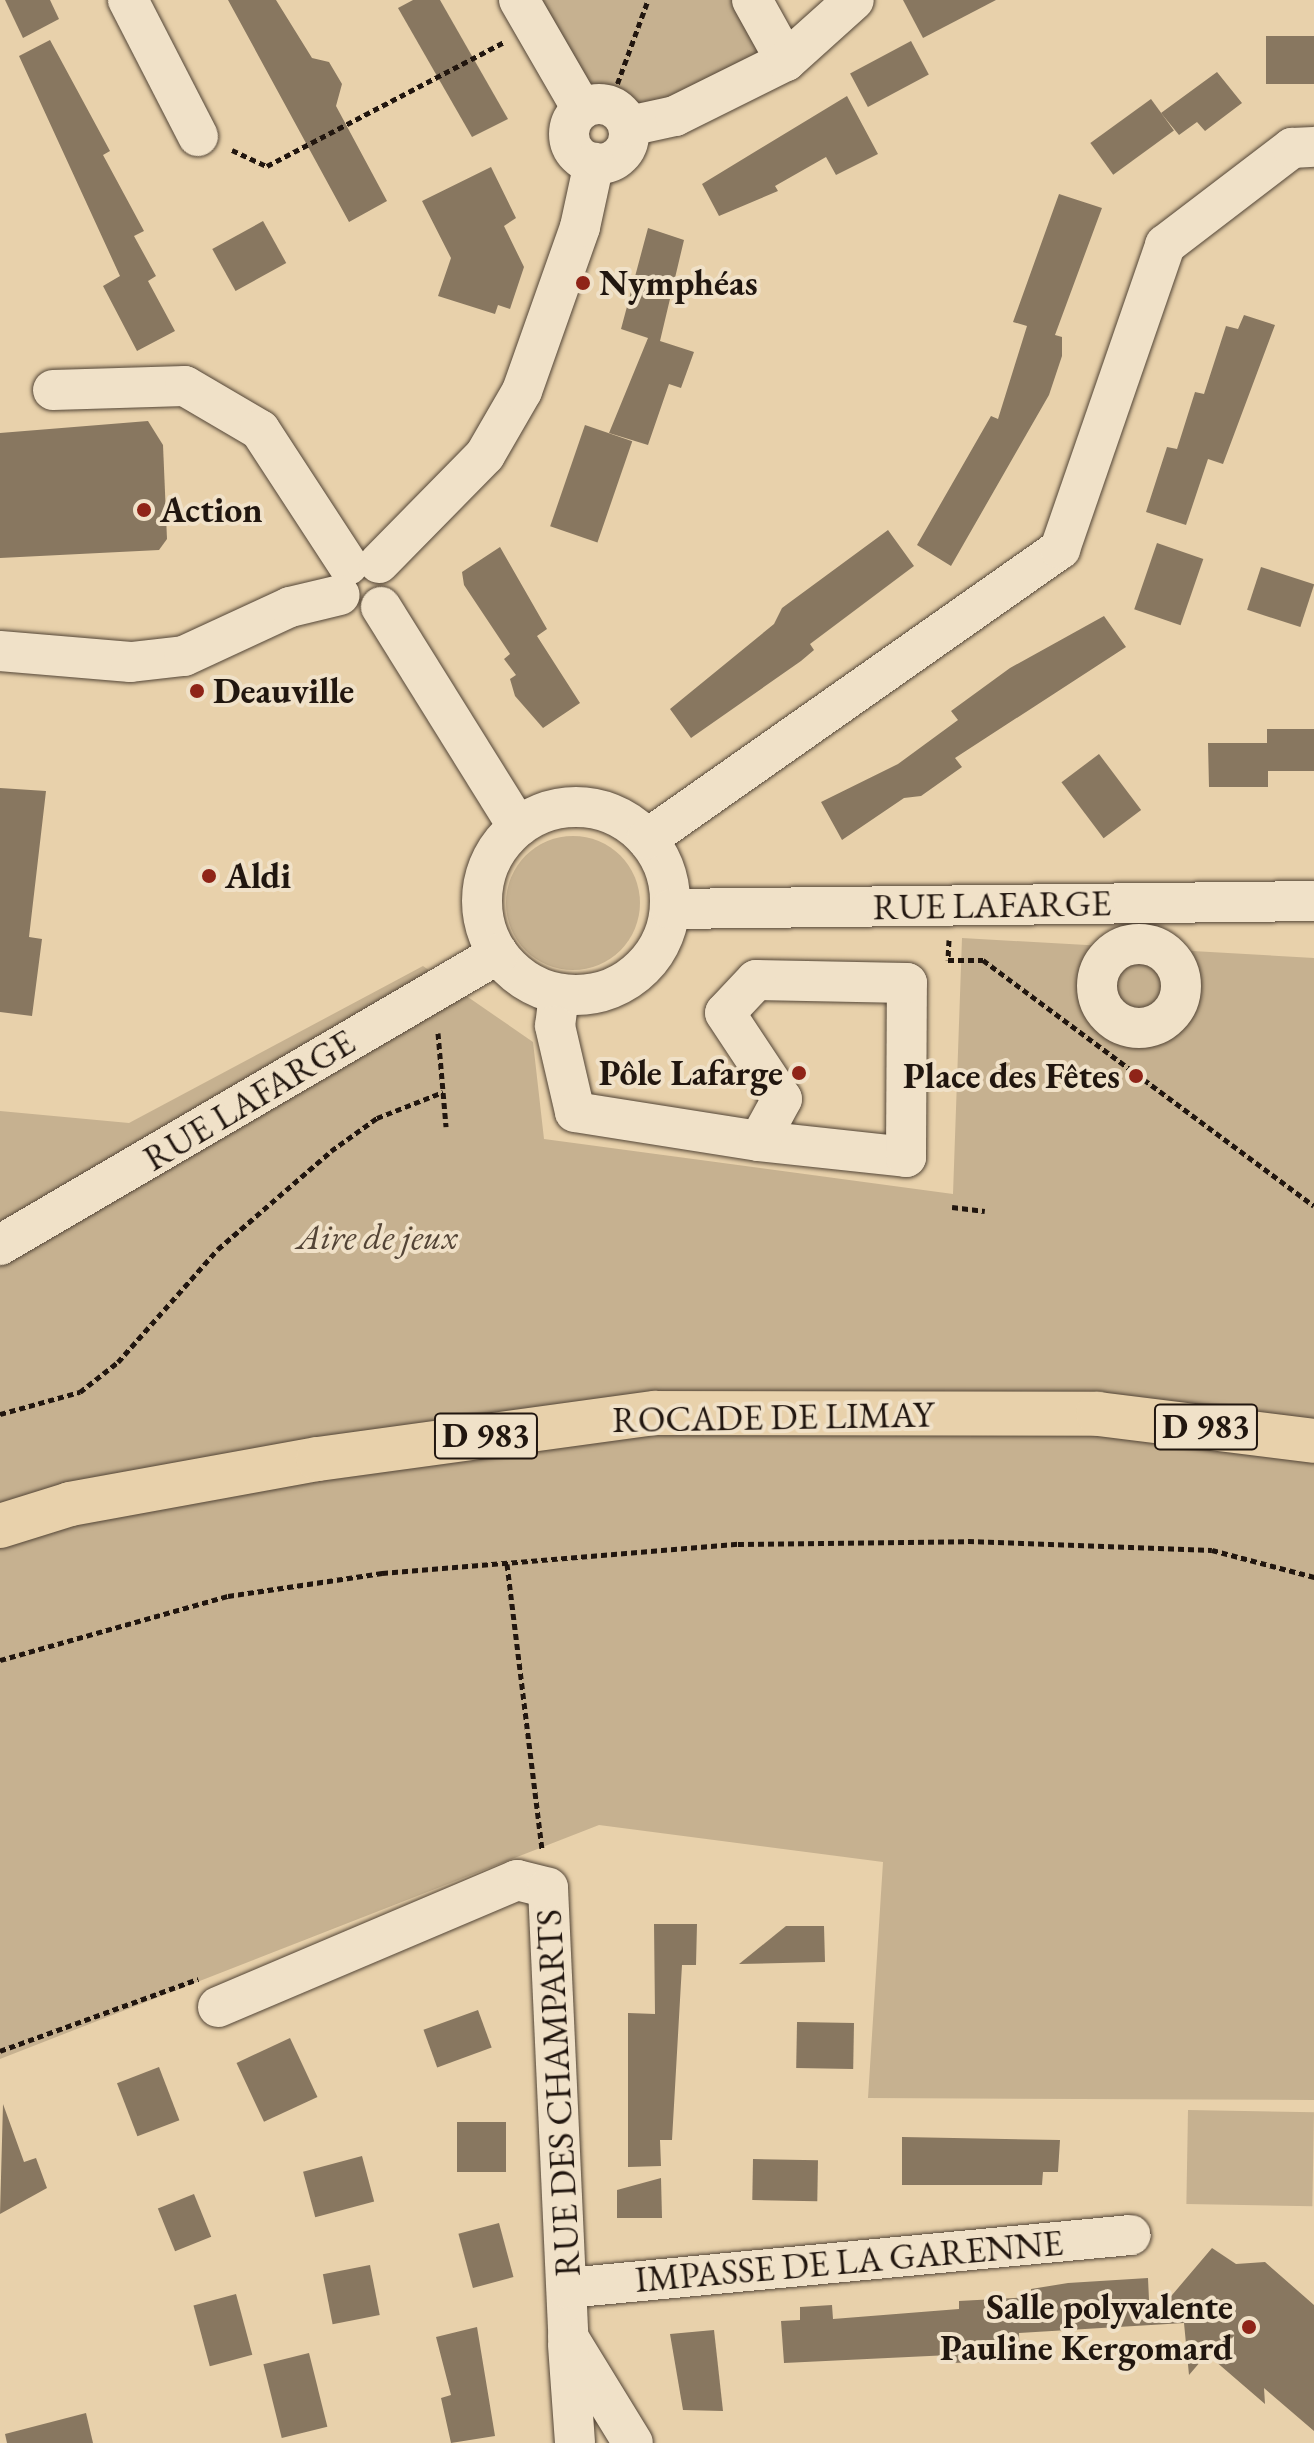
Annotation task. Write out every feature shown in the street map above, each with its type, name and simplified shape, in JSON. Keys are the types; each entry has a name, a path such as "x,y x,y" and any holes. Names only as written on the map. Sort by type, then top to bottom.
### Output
{"main road":[{"name":"ROCADE DE LIMAY","path":"0,1526 70,1504 318,1459 655,1413 1098,1414 1314,1441"}],"street":[{"path":"128,0 198,136"},
{"path":"752,0 786,61"},
{"path":"629,126 675,116 786,61 854,0"},
{"path":"526,14 582,109"},
{"path":"582,109 610,105 629,126"},
{"path":"582,109 569,135 576,153 594,163 622,153 629,126"},
{"path":"647,839 1060,549 1165,245 1292,148 1314,147"},
{"path":"0,651 131,662 184,656 356,574 485,455 522,391 580,227 594,163"},
{"path":"53,390 185,386 260,430 356,574 358,611 381,607 518,827"},
{"path":"585,808 626,820 647,839 670,883 671,909 666,934 634,977 598,993 559,994 535,987 498,954 485,928 486,872 518,827 543,812 585,808"},
{"name":"RUE LAFARGE","path":"671,909 1314,901"},
{"path":"1131,903 1132,943"},
{"name":"RUE LAFARGE","path":"0,1245 434,988 498,954"},
{"path":"559,994 555,1026 575,1112 759,1141 906,1157 907,983 756,980 725,1013 782,1099 759,1141"},
{"name":"RUE DES CHAMPARTS","path":"218,2007 517,1880 548,1888 575,2443"},
{"name":"IMPASSE DE LA GARENNE","path":"567,2288 1131,2235"},
{"path":"568,2337 633,2443"}],"path":[{"path":"619,81 648,0"},
{"path":"198,136 267,166 526,14"},
{"path":"948,960 983,960 1314,1206"},
{"path":"434,988 446,1127"},
{"path":"0,1414 80,1392 118,1362 218,1249 331,1151 377,1118 443,1092"},
{"path":"952,1207 985,1211"},
{"path":"0,1660 228,1596 382,1573 738,1544 968,1541 1212,1550 1314,1577"},
{"path":"507,1564 548,1888"},
{"path":"0,2051 195,1975 218,2007"}],"green space":[{"path":"522,0 752,0 786,61 675,116 618,110 600,104"},
{"path":"573,836 599,841 621,855 635,877 640,903 635,929 621,951 599,965 573,970 547,965 525,951 511,929 506,903 511,877 525,855 547,841"},
{"name":"Aire de jeux","path":"962,938 1314,958 1314,2100 868,2098 883,1862 599,1825 0,2059 0,1111 129,1123 423,966 533,1042 544,1139 953,1194"},
{"path":"1188,2110 1314,2112 1312,2206 1186,2204"}],"building":[{"path":"5,0 50,0 59,19 23,38"},
{"path":"228,0 276,0 312,58 329,62 342,84 336,106 387,201 349,222"},
{"path":"413,0 440,0 508,119 472,137 398,8"},
{"path":"903,0 996,0 923,38"},
{"path":"1266,36 1314,36 1314,84 1266,84"},
{"path":"50,40 110,151 103,155 144,231 134,236 156,276 148,281 175,331 137,351 103,286 120,276 19,56"},
{"path":"911,41 929,75 868,107 850,73"},
{"path":"1217,72 1242,103 1205,131 1197,122 1179,135 1161,113"},
{"path":"847,96 878,154 836,175 826,157 775,186 778,191 719,216 702,184"},
{"path":"1151,99 1174,131 1113,175 1090,143"},
{"path":"491,167 516,218 504,226 524,267 510,309 498,305 495,314 438,296 451,258 422,201"},
{"path":"1059,194 1102,208 1055,335 1062,337 1062,356 1049,395 951,566 917,545 991,416 998,419 1027,326 1013,322"},
{"path":"263,221 286,263 236,291 212,249"},
{"path":"648,228 684,240 660,341 694,352 681,388 669,384 648,445 609,433 648,338 621,329"},
{"path":"1244,315 1275,325 1223,464 1208,459 1186,525 1146,512 1167,447 1177,449 1195,392 1204,394 1226,326 1238,329"},
{"path":"148,421 163,445 167,539 159,550 0,558 0,433"},
{"path":"585,425 632,441 597,542 550,526"},
{"path":"888,530 914,566 810,644 814,650 801,661 691,738 670,709 774,624 782,608"},
{"path":"1157,543 1203,559 1181,625 1134,609"},
{"path":"500,547 547,629 537,636 580,703 543,728 515,696 510,679 516,675 504,659 510,654 464,585 462,572"},
{"path":"1261,567 1314,584 1300,627 1247,610"},
{"path":"1104,616 1126,647 955,758 962,767 921,796 904,798 842,840 821,802 898,764 958,720 951,711 1010,668"},
{"path":"1267,729 1314,729 1314,771 1268,771 1268,787 1209,787 1208,743 1267,743"},
{"path":"1099,754 1141,810 1104,838 1061,782"},
{"path":"0,788 46,791 29,937 42,939 32,1016 0,1012"},
{"path":"654,1924 697,1924 696,1965 682,1965 672,2140 660,2140 661,2166 628,2167 628,2013 655,2014"},
{"path":"786,1926 824,1926 825,1962 739,1964"},
{"path":"478,2010 492,2048 437,2067 423,2030"},
{"path":"797,2022 854,2023 853,2069 796,2068"},
{"path":"290,2038 317,2097 264,2122 237,2063"},
{"path":"159,2067 179,2120 137,2136 117,2083"},
{"path":"3,2104 24,2162 36,2158 47,2188 0,2214"},
{"path":"457,2122 506,2122 506,2172 457,2172"},
{"path":"902,2137 1060,2140 1058,2172 1043,2172 1042,2185 902,2185"},
{"path":"362,2156 374,2201 315,2217 303,2172"},
{"path":"753,2159 818,2160 817,2201 752,2200"},
{"path":"661,2178 662,2218 617,2218 617,2190"},
{"path":"194,2194 211,2237 175,2251 158,2209"},
{"path":"499,2223 513,2277 473,2288 458,2234"},
{"path":"1212,2248 1236,2264 1265,2262 1314,2305 1314,2431 1264,2388 1265,2404 1207,2354 1189,2375 1184,2323 1019,2333 1020,2361 950,2363 950,2355 784,2363 781,2321 800,2320 800,2307 832,2305 833,2319 959,2309 959,2301 1031,2297 1031,2289 1068,2283 1148,2278 1150,2321"},
{"path":"370,2265 380,2315 333,2324 323,2274"},
{"path":"236,2294 252,2355 210,2366 193,2305"},
{"path":"477,2327 495,2436 451,2443 441,2398 451,2395 436,2337"},
{"path":"714,2330 723,2411 683,2410 670,2334"},
{"path":"309,2353 327,2427 282,2438 263,2364"},
{"path":"86,2413 93,2443 7,2443 5,2434"}],"place":[{"name":"Nymphéas","path":"583,283"},
{"name":"Action","path":"144,510"},
{"name":"Deauville","path":"197,691"},
{"name":"Aldi","path":"209,876"},
{"name":"Pôle Lafarge","path":"799,1073"},
{"name":"Place des Fêtes","path":"1136,1076"},
{"name":"Salle polyvalente Pauline Kergomard","path":"1249,2327"}]}
